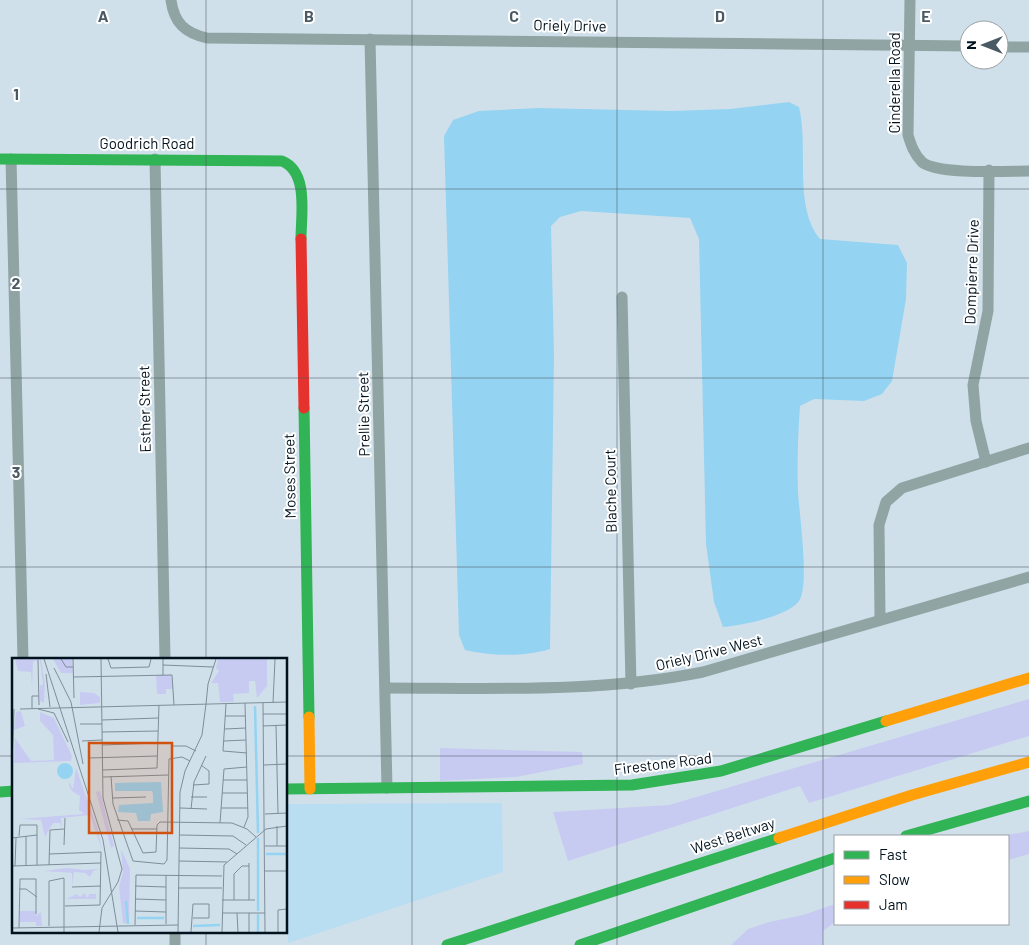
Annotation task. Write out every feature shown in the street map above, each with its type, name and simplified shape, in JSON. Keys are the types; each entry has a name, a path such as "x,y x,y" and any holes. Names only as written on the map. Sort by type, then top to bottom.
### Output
{"main road":[{"name":"Goodrich Road","path":"5,159 282,160 292,165"},
{"name":"Moses Street","path":"292,165 297,170 300,180 310,789"},
{"name":"Firestone Road","path":"288,790 588,787 685,778 722,771 776,756 1029,678"},
{"name":"West Beltway","path":"447,945 912,795 1029,762"},
{"path":"910,835 1029,801"},
{"path":"580,945 834,858"}],"street":[{"name":"Oriely Drive","path":"171,0 176,20 193,34 207,38 959,46"},
{"name":"Cinderella Road","path":"910,0 908,135 912,150 923,162 938,169 990,170"},
{"name":"Prellie Street","path":"370,39 387,788"},
{"path":"1009,46 1029,47"},
{"path":"5,159 23,658"},
{"name":"Esther Street","path":"154,159 165,658"},
{"path":"990,170 1029,171"},
{"name":"Dompierre Drive","path":"986,462 976,421 973,385 988,311 990,170"},
{"name":"Blache Court","path":"622,297 631,684"},
{"path":"880,619 879,525 886,502 902,488 1029,448"},
{"name":"Oriely Drive West","path":"386,688 556,688 631,684 703,672 880,619 1029,578"},
{"path":"175,932 175,945"}],"shaded area":[{"path":"789,102 799,107 803,140 804,194 812,226 820,239 898,245 907,263 906,299 892,381 882,394 864,401 814,399 800,406 798,491 804,581 799,601 785,612 775,616 723,627 714,602 706,544 699,239 690,218 581,211 560,217 551,226 554,355 550,649 540,652 508,655 485,654 465,650 459,635 444,136 453,120 479,111 539,108 671,111 730,109"},
{"path":"1029,699 1029,736 809,803 800,786 568,861 553,812 669,805"},
{"path":"440,748 582,752 583,764 516,777 440,781"},
{"path":"502,803 503,872 288,943 288,804"},
{"path":"1029,831 1029,854 1009,860 1009,835 1007,835"},
{"path":"834,904 834,923 823,931 823,945 731,945 748,929 769,922 803,915"}],"traffic: fast":[{"path":"0,159 282,161 291,167 300,184 302,195 301,239"},
{"path":"304,408 309,717"},
{"path":"288,789 632,785 721,771 886,721"},
{"path":"0,792 12,791"},
{"path":"910,835 1029,801"},
{"path":"447,945 779,838"},
{"path":"580,945 834,858"}],"traffic: slow":[{"path":"886,721 1029,678"},
{"path":"309,717 310,789"},
{"path":"779,838 912,795 1029,762"}],"traffic: jam":[{"path":"301,239 304,408"}]}
